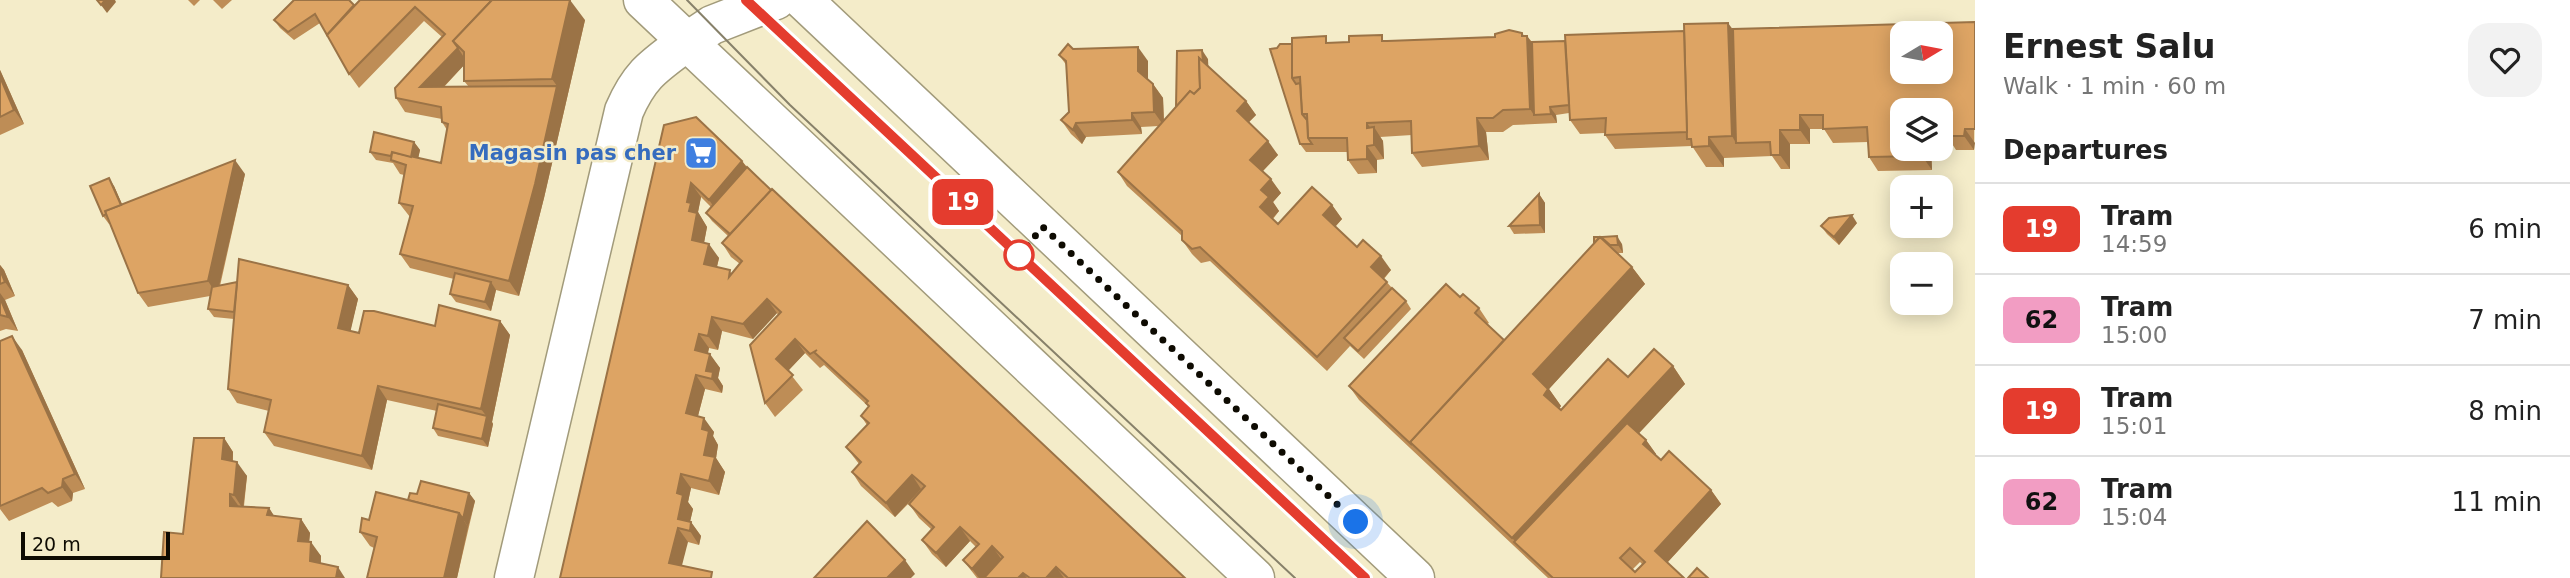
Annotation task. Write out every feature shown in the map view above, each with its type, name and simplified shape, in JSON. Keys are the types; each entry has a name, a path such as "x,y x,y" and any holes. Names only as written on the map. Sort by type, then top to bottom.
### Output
{"main road":[{"path":"643,0 685,43 1255,578"},
{"path":"514,578 624,111 631,95 648,70 712,25 776,0"},
{"path":"803,0 1415,578"}],"building":[{"path":"294,0 349,0 354,5 327,35 315,14 288,32 274,20"},
{"path":"360,0 492,0 453,41 458,48 420,87 557,86 509,281 400,254 413,206 399,203 406,165 391,160 392,152 441,163 448,124 442,122 441,107 396,98 395,88 445,34 415,7 349,74 327,35"},
{"path":"492,0 570,0 552,79 464,81 464,52 453,41"},
{"path":"1975,22 1975,129 1965,129 1964,136 1953,136 1953,98 1890,98 1890,157 1869,157 1867,127 1823,129 1823,115 1800,115 1800,130 1780,130 1780,155 1771,155 1770,142 1736,143 1733,29 1890,24 1890,84 1953,84 1953,23"},
{"path":"1728,23 1732,136 1709,137 1709,146 1692,147 1691,139 1687,139 1684,24"},
{"path":"1509,30 1527,36 1530,109 1503,110 1493,118 1477,118 1479,146 1412,153 1411,121 1367,123 1367,128 1374,127 1374,145 1367,146 1367,159 1348,160 1347,138 1308,138 1307,114 1302,114 1300,77 1292,78 1292,38 1326,36 1326,43 1349,42 1349,36 1382,35 1382,41 1387,41 1495,37 1495,34"},
{"path":"1684,31 1687,132 1605,135 1606,118 1570,120 1565,35"},
{"path":"1565,41 1569,105 1550,107 1551,114 1534,115 1532,42"},
{"path":"1068,44 1073,49 1138,47 1138,71 1153,84 1154,112 1132,113 1132,120 1076,123 1073,130 1061,120 1069,112 1066,61 1059,55"},
{"path":"1280,44 1292,44 1292,78 1296,84 1300,83 1302,114 1307,120 1308,138 1312,144 1300,144 1270,49 1277,48"},
{"path":"1202,50 1203,62 1199,58 1200,88 1194,94 1190,91 1176,107 1177,51"},
{"path":"1199,58 1246,101 1237,111 1268,141 1250,160 1271,179 1261,190 1269,197 1260,207 1278,224 1312,187 1332,205 1323,215 1357,247 1363,240 1381,256 1371,267 1387,282 1317,357 1200,247 1192,249 1182,240 1182,231 1118,172 1190,91 1194,94 1200,88"},
{"path":"0,77 14,110 0,117"},
{"path":"696,117 742,161 709,200 691,183 687,202 691,203 689,211 697,213 692,240 709,244 704,264 730,270 729,277 742,261 722,243 772,189 1185,578 1068,578 1056,567 1046,578 1030,578 1023,573 1018,578 984,578 1003,557 992,546 972,569 963,560 979,544 960,527 936,553 922,540 934,527 909,504 925,486 912,475 886,503 852,472 861,462 846,447 869,423 861,416 869,406 866,403 868,401 814,352 817,350 810,354 795,339 776,359 793,375 765,403 750,345 781,312 767,299 743,324 712,317 708,336 699,334 695,350 710,354 706,371 713,372 712,379 696,375 686,413 704,418 702,429 709,431 704,455 715,457 709,481 681,474 677,493 683,495 678,519 691,522 690,531 678,528 669,563 712,572 711,578 560,578 664,125"},
{"path":"374,132 414,142 411,157 392,152 391,156 370,152"},
{"path":"235,160 208,281 138,293 105,211"},
{"path":"747,167 771,190 730,234 706,213"},
{"path":"109,178 121,205 105,211 103,216 90,186"},
{"path":"1539,194 1540,225 1509,226"},
{"path":"1852,215 1834,237 1821,226 1829,218"},
{"path":"1617,236 1618,245 1610,245 1601,237"},
{"path":"1600,237 1632,267 1533,374 1548,389 1544,395 1561,410 1608,359 1628,377 1654,349 1673,366 1512,538 1410,442"},
{"path":"239,259 348,285 338,328 359,333 364,311 435,326 439,305 500,321 481,409 378,386 362,456 264,432 271,400 228,389"},
{"path":"0,270 5,282 0,284"},
{"path":"455,273 491,282 485,302 450,294"},
{"path":"237,282 234,312 208,309 212,287"},
{"path":"1446,284 1460,297 1463,294 1479,308 1475,313 1504,340 1410,442 1412,445 1349,386"},
{"path":"1392,288 1406,301 1358,351 1344,338"},
{"path":"0,298 8,317 0,315"},
{"path":"12,336 75,474 63,479 62,487 48,493 42,488 0,506 0,341"},
{"path":"438,404 487,416 482,439 433,428"},
{"path":"1627,423 1646,440 1643,444 1661,460 1669,451 1711,490 1655,551 1684,578 1553,578 1514,542","holes":["1630,548 1645,562 1635,572 1620,558"]},
{"path":"194,438 224,438 222,459 237,462 234,495 230,494 230,506 269,508 267,515 301,519 298,541 311,542 310,561 338,567 336,578 161,578 164,532 183,534"},
{"path":"421,481 469,493 463,519 459,513 408,500 410,493 417,494"},
{"path":"376,492 459,513 444,578 367,578 377,537 360,532 362,518 369,520"},
{"path":"867,521 905,560 887,578 814,578"},
{"path":"1697,568 1708,578 1688,578"}],"tram line":[{"path":"687,0 790,105 1295,578"},
{"path":"746,0 1365,578"},
{"name":"19","path":"746,0 1365,578"}],"place":[{"name":"Magasin pas cher","path":"701,153"}],"route":[{"path":"1019,255 1043,227 1356,522"}]}
